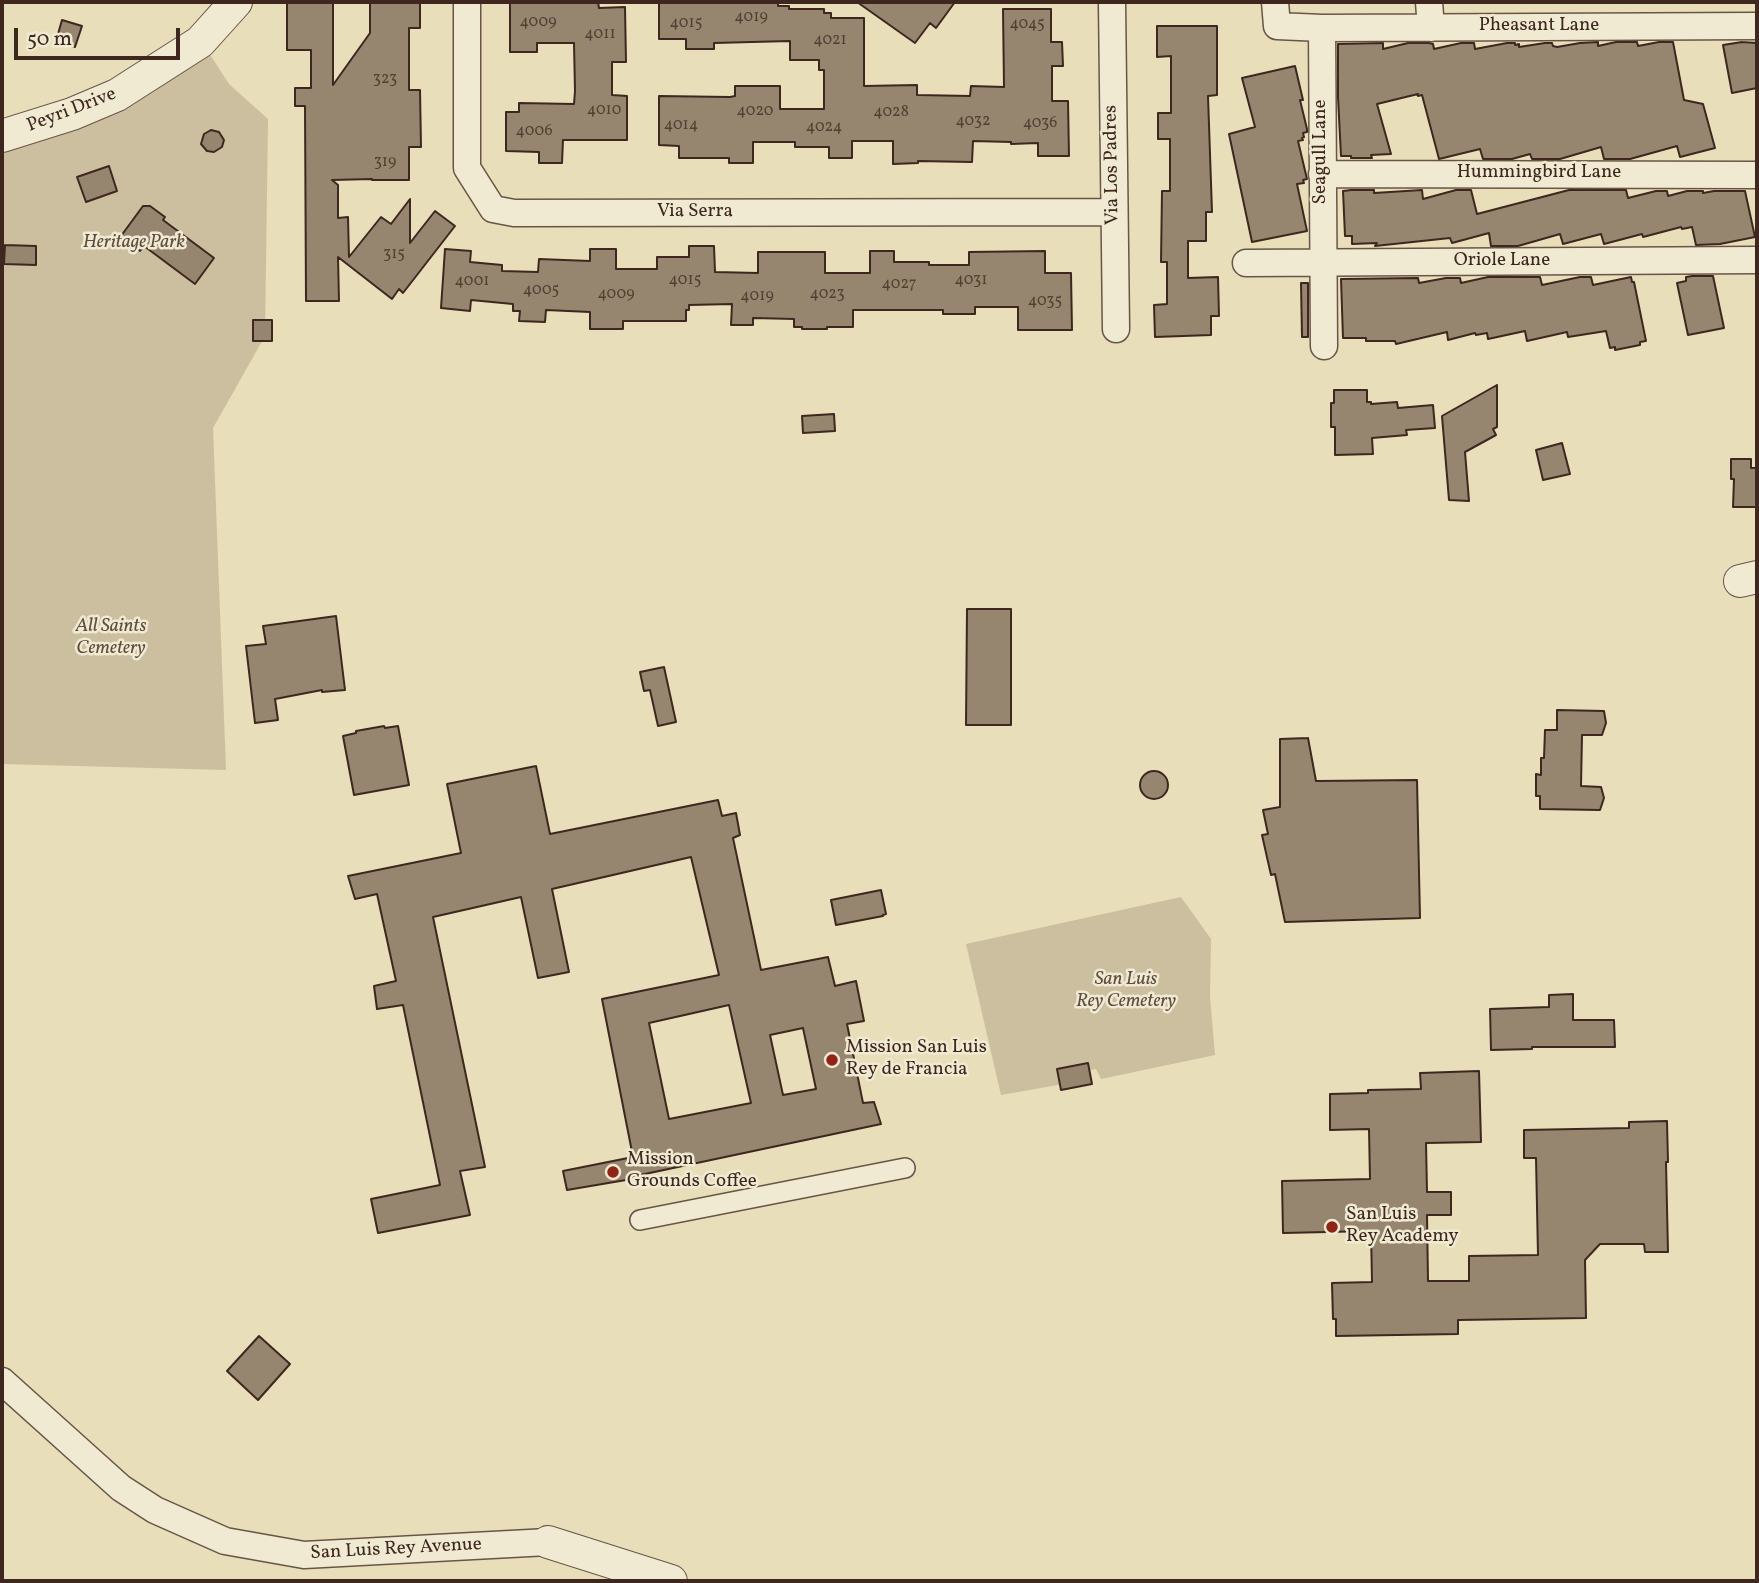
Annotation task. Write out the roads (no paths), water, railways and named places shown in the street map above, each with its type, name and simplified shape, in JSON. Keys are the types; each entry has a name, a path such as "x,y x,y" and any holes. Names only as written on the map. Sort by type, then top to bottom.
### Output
{"street":[{"name":"Peyri Drive","path":"2,136 72,114 117,95 200,42 236,2"},
{"name":"Via Serra","path":"467,2 467,168 493,209 514,213 1113,212"},
{"name":"Via Los Padres","path":"1112,2 1116,329"},
{"path":"1275,2 1277,26 1322,27"},
{"name":"Pheasant Lane","path":"1322,27 1430,15 1570,14 1719,14 1757,26"},
{"name":"Seagull Lane","path":"1322,27 1324,346"},
{"name":"Hummingbird Lane","path":"1322,174 1757,175"},
{"name":"Oriole Lane","path":"1246,263 1757,260"},
{"path":"640,1220 905,1168"},
{"name":"San Luis Rey Avenue","path":"2,1381 121,1488 155,1510 225,1541 304,1555 548,1542 671,1581"}],"place":[{"name":"Mission San Luis Rey de Francia","path":"832,1060"},
{"name":"Mission Grounds Coffee","path":"613,1172"},
{"name":"San Luis Rey Academy","path":"1332,1227"}],"park label":[{"name":"Heritage Park","path":"134,244"},
{"name":"All Saints Cemetery","path":"111,639"},
{"name":"San Luis Rey Cemetery","path":"1126,992"}]}
